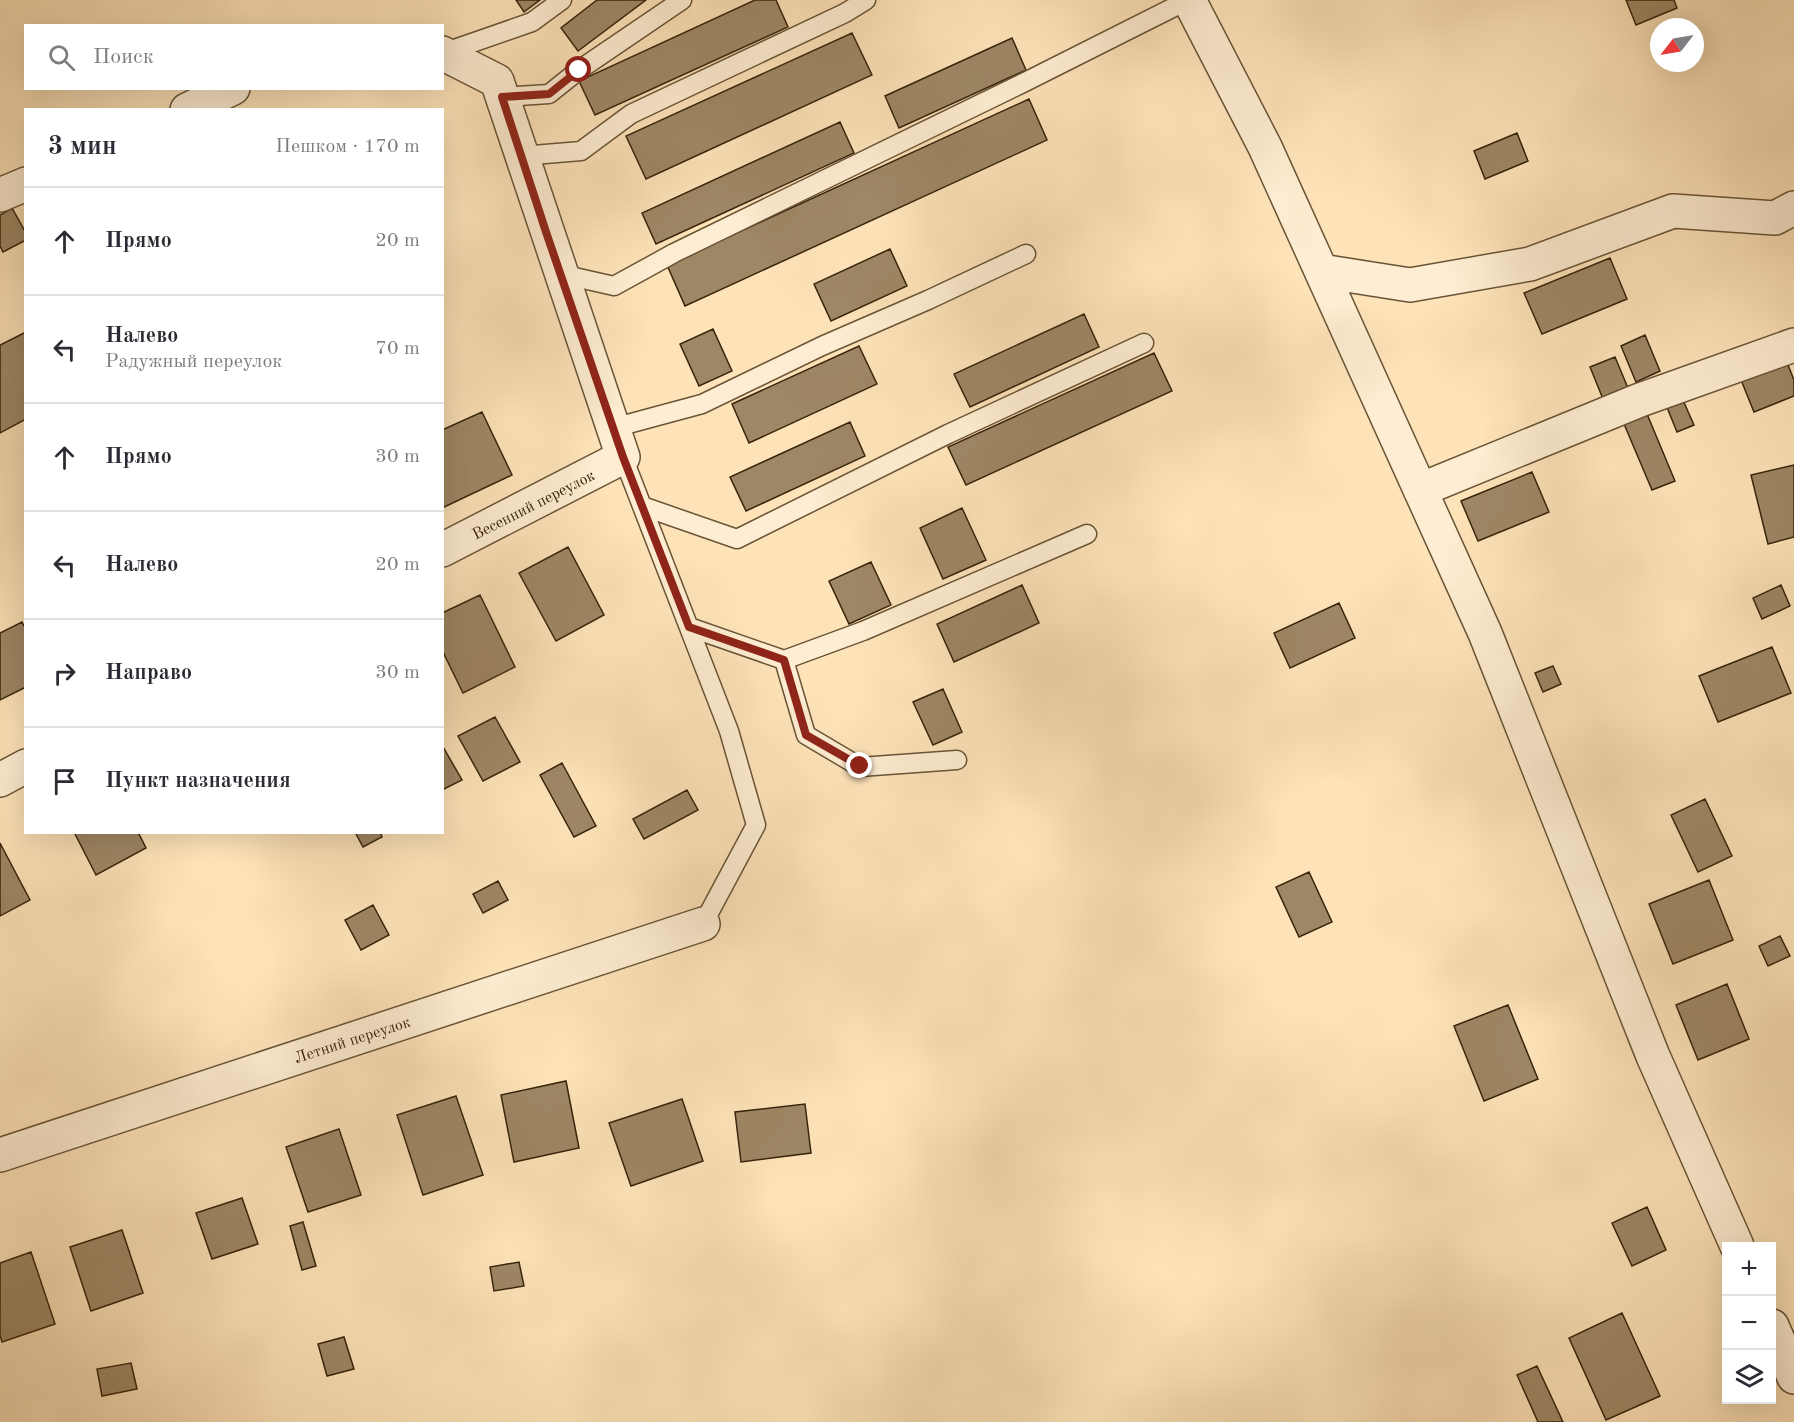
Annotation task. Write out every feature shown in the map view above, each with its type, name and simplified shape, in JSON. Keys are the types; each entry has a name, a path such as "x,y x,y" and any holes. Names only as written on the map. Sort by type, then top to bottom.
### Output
{"street":[{"path":"1188,0 1265,147 1495,657 1653,1056 1735,1242"},
{"path":"444,54 497,81 618,442"},
{"path":"191,108 228,90"},
{"path":"0,195 24,185"},
{"path":"1321,271 1410,285 1530,264 1673,211 1774,218 1794,208"},
{"path":"1420,490 1640,400 1794,345"},
{"name":"Весенний переулок","path":"444,549 618,442"},
{"path":"0,780 24,767"},
{"name":"Летний переулок","path":"0,1155 703,924"},
{"path":"1776,1335 1794,1377"}],"lane":[{"path":"444,53 532,22 562,0"},
{"path":"502,97 549,94 579,70 682,0"},
{"path":"521,156 581,151 631,114 845,13 866,0"},
{"path":"561,274 614,285 674,253 1188,0"},
{"path":"703,924 756,825 729,731 618,442 822,346 1026,254"},
{"path":"642,506 737,539 948,434 1144,343"},
{"path":"689,627 784,660 863,631 1087,534"},
{"path":"784,660 806,735 860,766 957,760"}],"building":[{"path":"516,0 540,0 524,12"},
{"path":"597,0 646,0 578,51 561,28"},
{"path":"755,0 776,0 788,27 595,115 579,81"},
{"path":"1626,0 1674,0 1677,8 1636,25"},
{"path":"852,33 872,75 646,179 626,136"},
{"path":"1012,38 1026,70 899,128 885,96"},
{"path":"1029,99 1047,140 685,306 667,265"},
{"path":"840,122 854,153 656,244 642,213"},
{"path":"1517,133 1528,161 1485,179 1474,151"},
{"path":"12,208 24,229 24,241 3,252 0,246 0,215"},
{"path":"890,249 907,286 831,321 814,284"},
{"path":"1610,258 1627,299 1542,334 1524,293"},
{"path":"1084,314 1099,347 970,407 954,374"},
{"path":"713,329 732,371 699,386 680,344"},
{"path":"24,333 24,420 0,433 0,345"},
{"path":"1645,335 1660,371 1636,382 1621,346"},
{"path":"859,346 877,384 749,443 732,404"},
{"path":"1154,353 1172,391 966,485 948,447"},
{"path":"1615,357 1628,388 1603,399 1590,367"},
{"path":"1786,360 1794,380 1794,396 1754,412 1741,380"},
{"path":"1682,398 1694,425 1677,432 1666,405"},
{"path":"482,412 512,475 444,507 444,429"},
{"path":"1647,414 1675,481 1652,490 1624,424"},
{"path":"850,422 865,456 746,511 730,477"},
{"path":"1794,465 1794,537 1768,544 1751,475"},
{"path":"1532,472 1549,512 1478,541 1461,501"},
{"path":"962,508 986,560 943,579 920,528"},
{"path":"568,547 604,615 556,641 519,573"},
{"path":"871,562 891,605 849,624 829,581"},
{"path":"1022,585 1039,623 954,662 937,624"},
{"path":"1781,585 1790,606 1762,619 1753,598"},
{"path":"480,595 515,667 463,693 444,654 444,612"},
{"path":"1339,603 1355,638 1290,668 1274,633"},
{"path":"22,622 24,626 24,688 0,700 0,633"},
{"path":"1772,647 1791,693 1718,722 1699,676"},
{"path":"1553,666 1561,684 1543,692 1535,673"},
{"path":"943,689 962,732 933,745 913,702"},
{"path":"495,717 520,762 483,781 458,736"},
{"path":"444,748 462,780 444,789"},
{"path":"562,763 596,826 574,837 540,775"},
{"path":"687,790 698,810 644,839 633,819"},
{"path":"1705,799 1732,856 1698,872 1671,815"},
{"path":"75,834 139,834 146,848 96,875"},
{"path":"356,834 381,834 382,837 363,847"},
{"path":"0,843 30,900 0,916"},
{"path":"1309,872 1332,922 1299,937 1276,887"},
{"path":"1709,880 1733,940 1673,964 1649,904"},
{"path":"498,881 508,900 483,913 473,894"},
{"path":"373,905 389,935 361,950 345,920"},
{"path":"1780,936 1790,956 1768,966 1759,946"},
{"path":"1727,984 1749,1039 1698,1060 1676,1005"},
{"path":"1508,1005 1538,1079 1484,1101 1454,1026"},
{"path":"566,1081 579,1148 514,1162 501,1095"},
{"path":"456,1096 483,1175 423,1195 397,1115"},
{"path":"682,1099 703,1161 631,1186 609,1123"},
{"path":"805,1104 811,1153 741,1162 735,1112"},
{"path":"339,1129 361,1195 308,1212 286,1147"},
{"path":"242,1198 258,1244 212,1259 196,1213"},
{"path":"1647,1207 1666,1250 1632,1266 1612,1223"},
{"path":"303,1222 316,1266 302,1270 290,1226"},
{"path":"122,1230 143,1293 91,1311 70,1247"},
{"path":"31,1252 55,1324 2,1342 0,1335 0,1263"},
{"path":"519,1262 524,1286 494,1291 490,1267"},
{"path":"1622,1313 1660,1396 1606,1420 1569,1338"},
{"path":"344,1337 354,1369 327,1376 318,1344"},
{"path":"131,1363 137,1389 102,1396 97,1369"},
{"path":"1537,1366 1563,1422 1538,1422 1517,1375"}],"route":[{"path":"579,70 549,94 502,97 623,457 689,627 784,660 806,735 860,766"}]}
